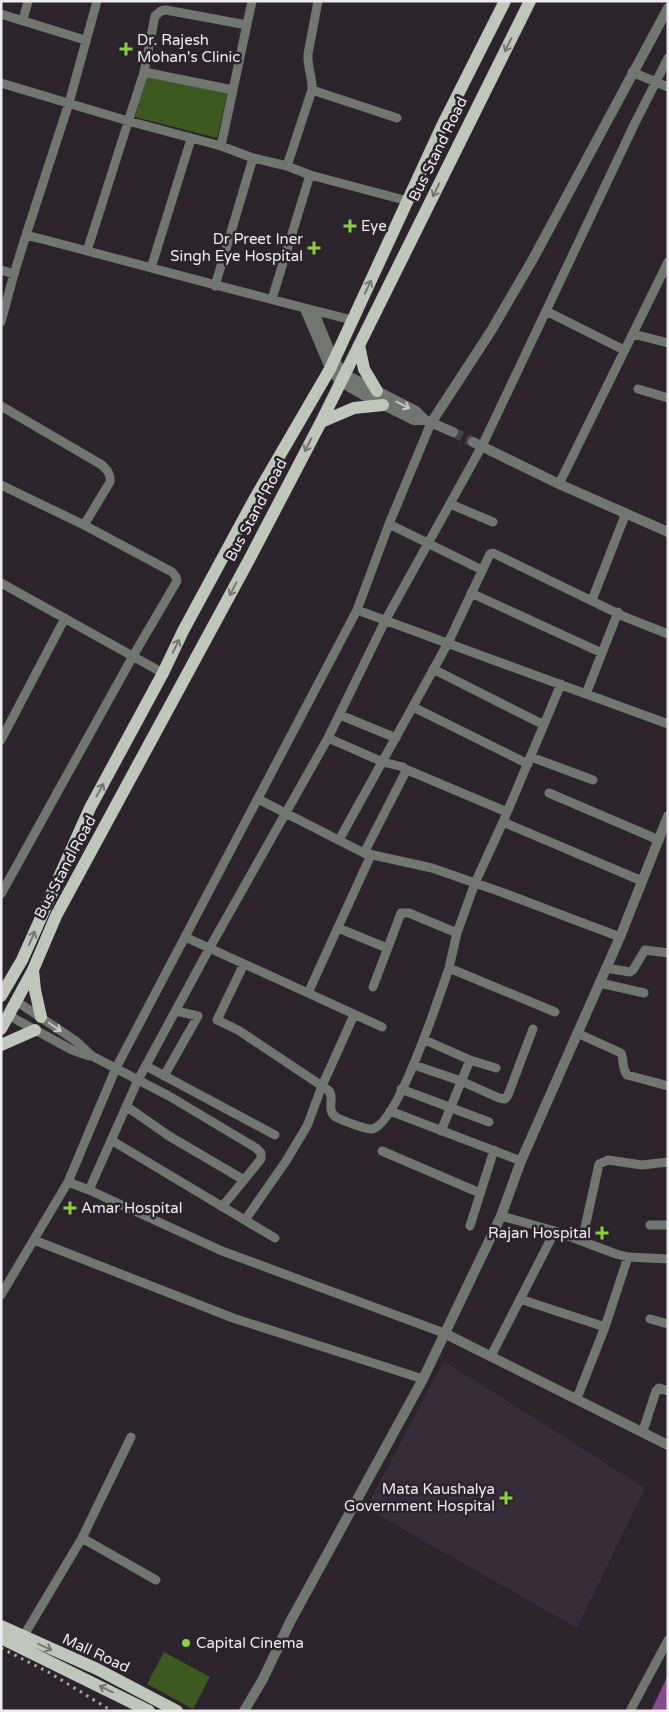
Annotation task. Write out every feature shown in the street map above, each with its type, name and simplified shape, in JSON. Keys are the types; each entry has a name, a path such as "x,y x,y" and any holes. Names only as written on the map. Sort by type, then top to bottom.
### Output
{"main road":[{"name":"Bus Stand Road","path":"2,994 17,968 90,808 255,498 332,364 442,126 504,1"},
{"name":"Bus Stand Road","path":"1,1029 5,1013 16,1001 33,970 56,916 250,558 321,422 530,1"},
{"path":"358,346 364,369 377,391"},
{"path":"321,422 354,408 383,405"},
{"path":"1,974 17,968"},
{"path":"33,970 41,1017"},
{"path":"1,1046 35,1030"},
{"name":"Mall Road","path":"1,1626 97,1669 177,1711"},
{"name":"Mall Road","path":"1,1638 150,1711"}],"street":[{"path":"23,20 28,1"},
{"path":"1,322 26,235 69,103 97,1"},
{"path":"222,146 252,1"},
{"path":"287,166 312,90 308,54 318,1"},
{"path":"1,1295 68,1182 116,1068 357,610 428,422 491,331 533,259 668,8"},
{"path":"88,251 144,72 155,16 161,11 166,10 247,25"},
{"path":"1,14 86,40"},
{"path":"89,1190 138,1080 285,812 328,738 385,621 450,504 477,444 546,311 634,125 668,58"},
{"path":"144,72 233,90"},
{"path":"632,72 668,87"},
{"path":"2,85 191,139 222,146 253,158 287,166 310,175 408,202"},
{"path":"312,90 397,118"},
{"path":"151,268 191,139"},
{"path":"215,286 253,158"},
{"path":"272,299 310,175"},
{"path":"26,235 215,286 352,320"},
{"path":"559,484 668,262"},
{"path":"1,270 14,274"},
{"path":"304,308 332,364 343,378 383,405 414,420 428,422 453,432"},
{"path":"314,310 332,364"},
{"path":"546,311 624,350"},
{"path":"632,334 668,343"},
{"path":"343,378 377,391 416,411 428,422"},
{"path":"638,389 668,398"},
{"path":"1,406 102,465 107,470 110,482 84,525"},
{"path":"477,444 559,484 667,529"},
{"path":"1,485 84,525 172,572 177,581 133,656 1,894"},
{"path":"450,504 493,522"},
{"path":"592,600 626,513"},
{"path":"389,524 429,542 482,570"},
{"path":"339,840 448,643 490,554 493,553 668,634"},
{"path":"1,583 163,673"},
{"path":"471,593 602,653"},
{"path":"357,610 668,724"},
{"path":"586,694 618,612"},
{"path":"1,740 65,618"},
{"path":"434,669 544,725"},
{"path":"244,964 217,1020 238,1030 331,1092 331,1111 333,1115 341,1120 372,1129 377,1126 390,1111 414,1065 449,968 457,934 475,883 503,822 561,684"},
{"path":"413,707 529,760 593,780"},
{"path":"340,715 396,738"},
{"path":"328,738 507,812"},
{"path":"308,993 338,928 367,854 404,776 405,769"},
{"path":"549,793 663,837"},
{"path":"258,799 367,854 432,868 620,937"},
{"path":"244,1711 263,1679 290,1622 423,1379 501,1216 521,1160 620,937 642,880 663,837 668,816"},
{"path":"503,822 642,880"},
{"path":"373,987 399,915 404,912 457,934"},
{"path":"338,928 387,948"},
{"path":"185,937 382,1027"},
{"path":"606,968 630,972 634,970 645,950 668,953"},
{"path":"449,968 555,1012"},
{"path":"600,982 644,993"},
{"path":"2,994 41,1017 92,1056"},
{"path":"164,1076 198,1016 176,1011"},
{"path":"5,1013 72,1050 92,1056 169,1096 256,1148 261,1153 260,1159 222,1207"},
{"path":"245,1220 307,1126 322,1086 354,1014"},
{"path":"414,1065 461,1081 499,1098 505,1098 508,1095 534,1029"},
{"path":"578,1033 621,1053 623,1068 627,1075 668,1086"},
{"path":"424,1040 470,1060 496,1068"},
{"path":"441,1131 470,1060"},
{"path":"146,1066 275,1135"},
{"path":"401,1089 489,1122"},
{"path":"126,1106 169,1136 244,1180"},
{"path":"390,1111 521,1160"},
{"path":"111,1140 275,1238"},
{"path":"470,1226 494,1150"},
{"path":"382,1152 480,1193"},
{"path":"582,1241 599,1164 608,1160 642,1165 668,1162"},
{"path":"68,1182 222,1251 444,1333 668,1444"},
{"path":"501,1216 555,1231 628,1256 668,1259"},
{"path":"650,1225 668,1225"},
{"path":"490,1356 555,1231"},
{"path":"34,1240 233,1318 423,1379"},
{"path":"577,1398 628,1256"},
{"path":"520,1298 604,1327"},
{"path":"650,1319 668,1324"},
{"path":"643,1432 656,1391 659,1388 668,1390"},
{"path":"23,1637 82,1538 132,1437"},
{"path":"82,1538 156,1580"},
{"path":"630,1711 668,1640"}],"shaded area":[{"name":"Mata Kaushalya Government Hospital","path":"444,1361 645,1488 577,1628 366,1508"},
{"path":"668,1675 668,1711 651,1711"}],"green space":[{"path":"147,75 228,90 217,138 135,117"},
{"path":"164,1652 210,1677 193,1709 147,1684"}],"tunnel":[{"path":"453,432 473,442"}],"railway":[{"path":"1,1648 50,1673 112,1711"}],"place":[{"name":"Dr. Rajesh Mohan's Clinic","path":"126,49"},
{"name":"Eye","path":"350,226"},
{"name":"Dr Preet Iner Singh Eye Hospital","path":"314,248"},
{"name":"Amar Hospital","path":"70,1208"},
{"name":"Rajan Hospital","path":"602,1233"},
{"name":"Mata Kaushalya Government Hospital","path":"506,1498"},
{"name":"Capital Cinema","path":"186,1643"}]}
